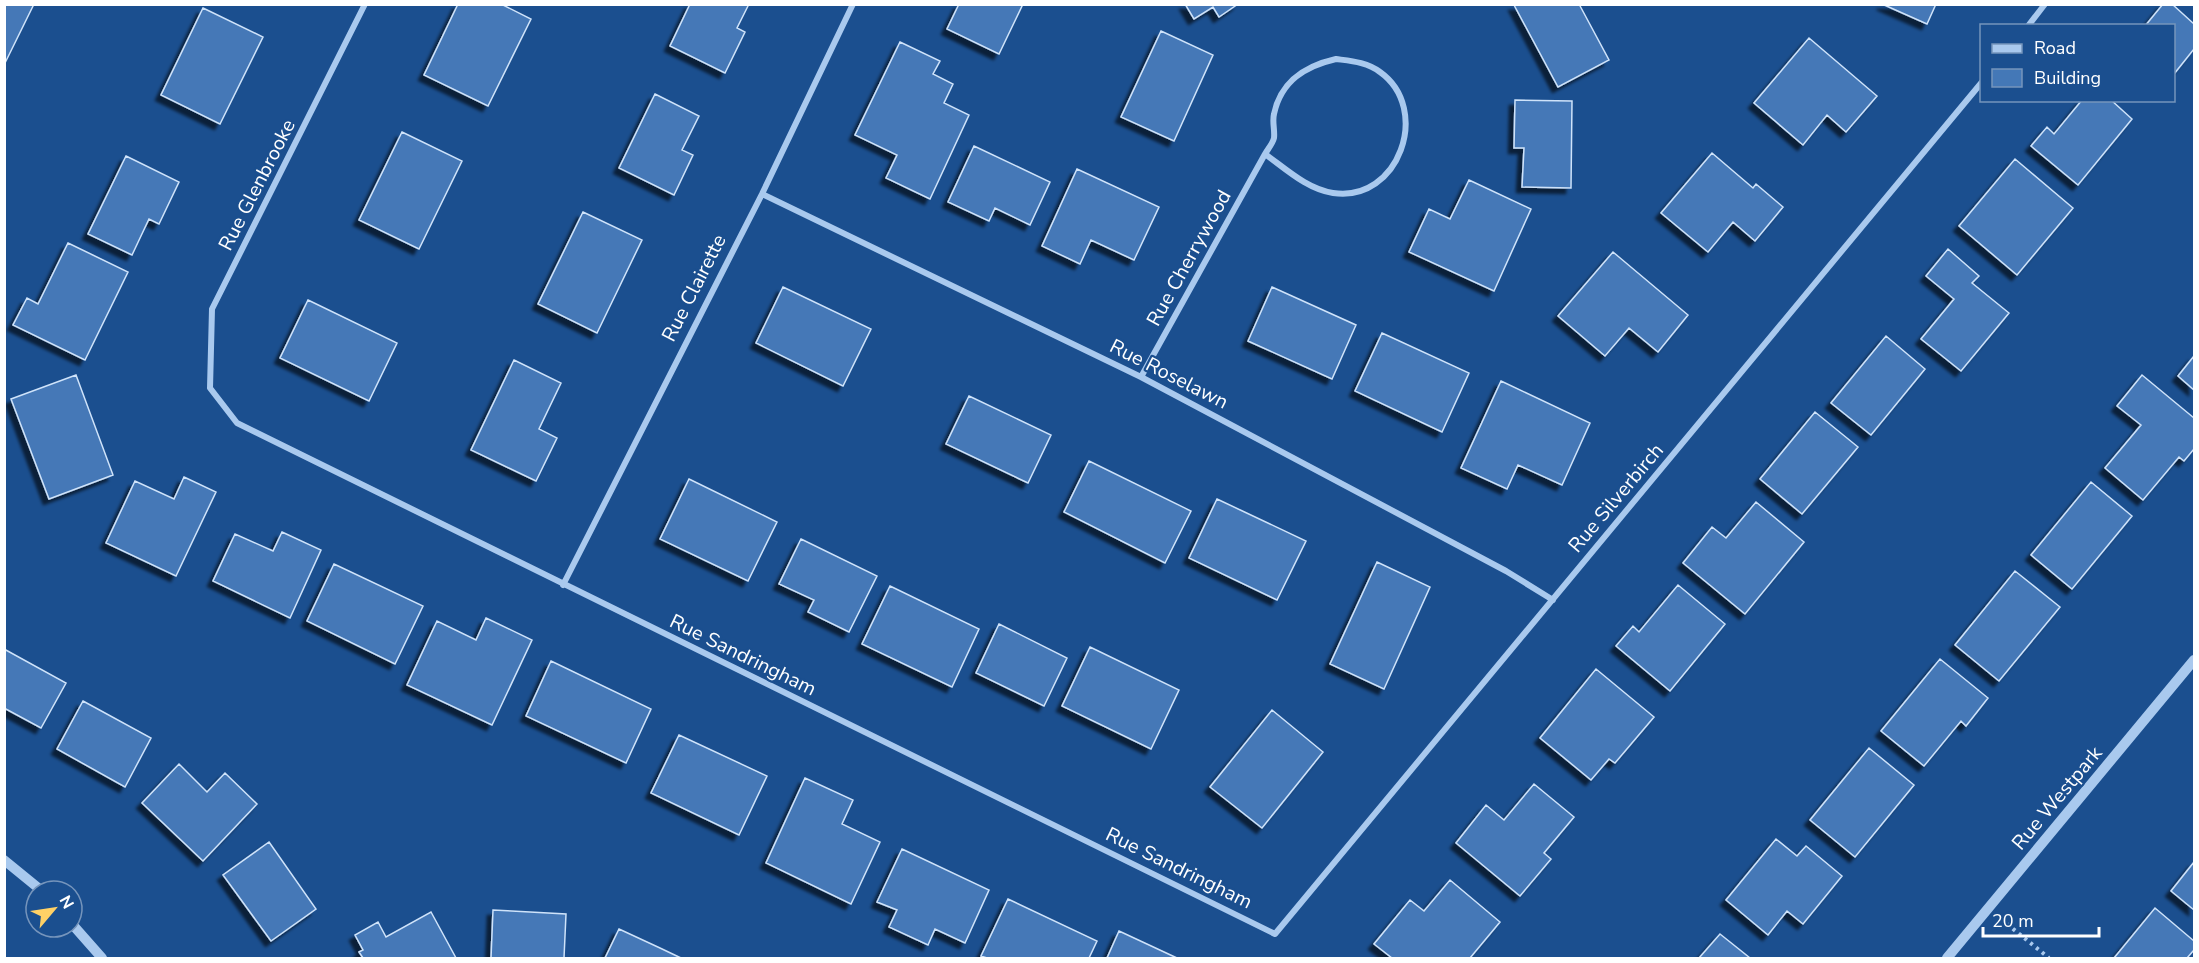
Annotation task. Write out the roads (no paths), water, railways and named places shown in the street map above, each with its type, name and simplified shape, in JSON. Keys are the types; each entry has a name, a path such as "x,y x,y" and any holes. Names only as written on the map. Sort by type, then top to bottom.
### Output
{"street":[{"name":"Rue Glenbrooke","path":"210,388 212,309 365,4"},
{"name":"Rue Clairette","path":"563,585 762,194 780,150 853,4"},
{"path":"2030,24 2045,4"},
{"name":"Rue Cherrywood","path":"1141,377 1265,154 1274,138 1273,116 1281,94 1294,76 1314,64 1336,59 1359,62 1380,72 1395,88 1404,108 1407,129 1402,150 1392,169 1375,183 1356,192 1334,193 1314,188 1265,154"},
{"name":"Rue Silverbirch","path":"1275,934 1980,84"},
{"name":"Rue Roselawn","path":"762,194 1141,377 1506,571 1553,600"},
{"name":"Rue Sandringham","path":"210,388 237,423 1275,934"},
{"name":"Rue Westpark","path":"1947,958 2194,660"},
{"path":"4,860 27,879"},
{"path":"84,938 102,958"}]}
